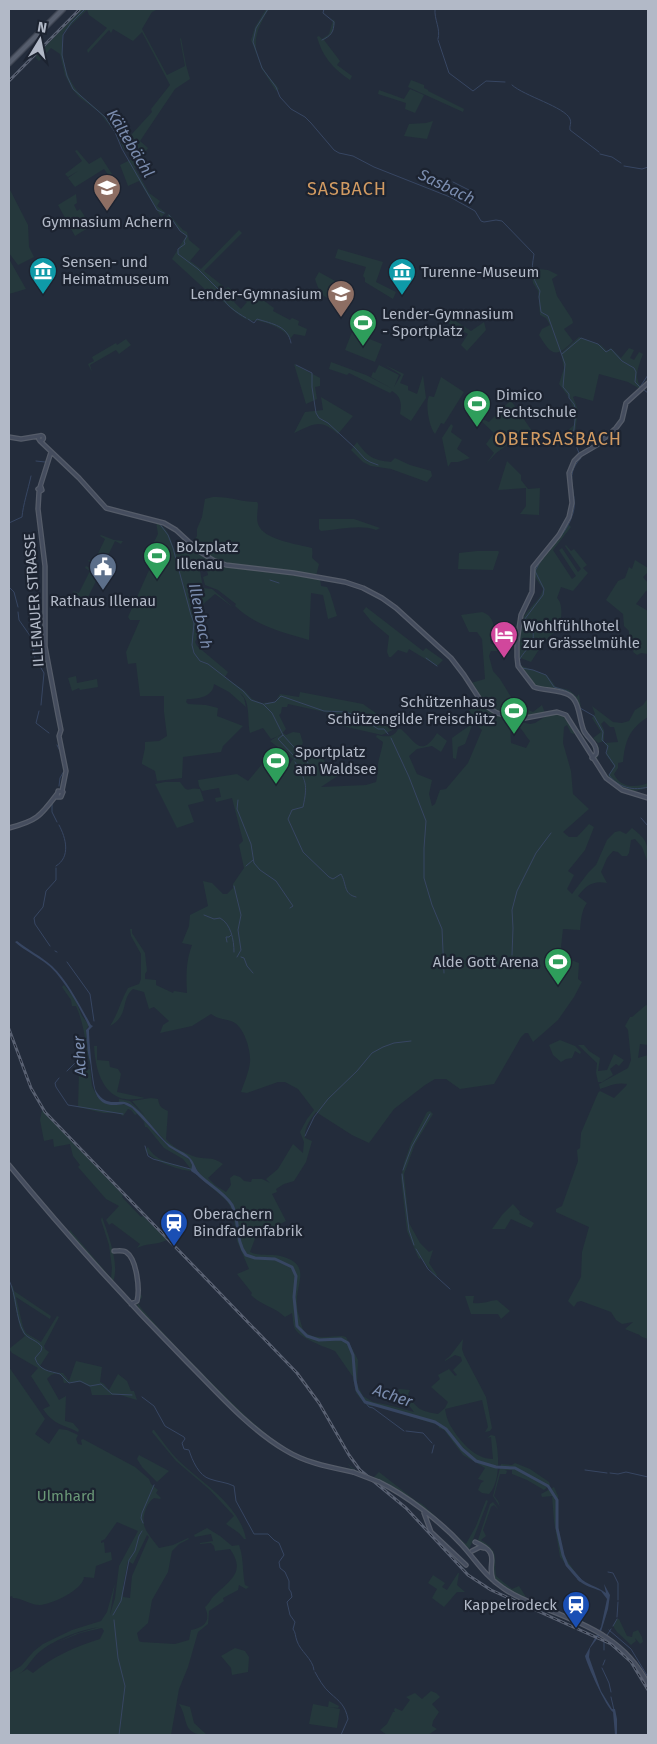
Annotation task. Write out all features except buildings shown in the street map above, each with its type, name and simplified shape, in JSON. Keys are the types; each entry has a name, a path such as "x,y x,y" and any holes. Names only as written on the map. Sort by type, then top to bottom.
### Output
{"main road":[{"path":"9,63 63,9"},
{"path":"591,756 596,748 583,729 572,697 561,692 534,687 517,662 518,633 523,612 532,592 533,567 562,532 570,512 571,493 569,477 572,465 579,455 597,445 616,428 622,420 626,403 648,382"},
{"path":"9,437 40,439 106,508 164,523 176,530 200,552 226,565 322,578 356,585 375,593 396,608 451,658 475,693 490,709 504,716 520,719 562,713 569,718 591,756 614,786 631,794 648,798"},
{"name":"ILLENAUER STRASSE","path":"9,828 37,818 56,796 62,796 66,770 45,646 45,566 38,509 40,489 51,452"},
{"path":"9,1165 139,1313 233,1407 272,1442 309,1462 353,1472 379,1482 438,1523 460,1543 482,1570 495,1582 523,1600 577,1621 609,1638 631,1657 648,1684"},
{"path":"114,1251 123,1251 129,1256 137,1275 138,1295 136,1301 139,1313"},
{"path":"130,1303 138,1295"},
{"path":"130,1303 136,1301"},
{"path":"422,1511 430,1530 460,1557 466,1565"},
{"path":"430,1530 432,1522 438,1523"},
{"path":"487,1549 476,1549 475,1542 487,1549 491,1555 491,1575 495,1582"},
{"path":"460,1557 468,1560"},
{"path":"482,1570 489,1570 492,1565"}],"green space":[{"path":"82,9 158,9 152,12 142,29 167,75 185,66 181,38 190,79 175,89 140,141 148,148 135,168 149,193 160,201 157,206 166,213 161,217 139,181 128,186 120,165 142,154 135,144 124,150 114,129 99,112 79,97 72,89 65,75 60,54 51,48 39,61 35,57","holes":["87,10 89,15 107,28 87,50 88,53 109,30 111,33 113,29 133,41 142,32 170,85 151,109 152,112 131,135 120,115 108,121 101,112 79,93 66,69 62,42 63,33"]},
{"path":"266,9 269,9 257,33 256,48 266,73 279,89 276,91 262,69 251,40 255,27"},
{"path":"330,17 335,21 334,27 331,34 324,40 340,61 337,65 352,76 350,80 329,62 319,44 317,37 319,36 322,39 329,34 333,20"},
{"path":"411,80 424,85 424,88 428,91 464,109 463,112 408,87"},
{"path":"410,89 424,95 415,113 405,109 406,103 378,94 379,90 404,99"},
{"path":"433,121 427,139 404,136 409,124"},
{"path":"77,150 89,164 101,157 112,174 109,176 104,169 75,187 68,178 78,171 68,177 65,174 82,161 75,151"},
{"path":"9,188 28,225 29,247 34,257 18,265 9,253"},
{"path":"76,194 77,203 74,205 77,211 80,209 91,226 75,236 58,205"},
{"path":"169,214 187,232 189,240 200,249 190,261 201,269 239,230 242,233 204,271 223,286 216,291 211,290 208,292 172,259 186,236 173,221 170,224 165,218"},
{"path":"338,249 383,262 376,282 396,292 393,299 365,282 363,276 366,267 335,258"},
{"path":"9,259 26,289 9,294"},
{"path":"531,270 548,270 558,275 552,279 557,296 573,323 564,329 573,341 558,352 554,352 547,347 539,335 542,329 550,325 546,318 540,315 538,291 533,283"},
{"path":"319,272 344,286 342,294 332,299 324,296 315,279"},
{"path":"228,287 239,296 234,302 241,309 247,302 242,297 249,290 274,308 273,311 290,320 292,318 299,321 298,325 307,329 305,336 294,334 290,339 288,335 276,327 263,322 248,320 239,315 217,295"},
{"path":"451,318 471,331 484,322 486,330 467,351 461,345 468,334 448,323"},
{"name":"Lender-Gymnasium - Sportplatz","path":"352,332 382,344 375,362 345,350"},
{"path":"579,337 601,345 607,351 611,348 621,358 629,348 634,350 630,358 634,360 639,352 643,354 637,375 641,387 640,389 628,382 599,374 593,401 573,397 578,410 575,434 577,442 574,444 572,438 558,446 559,438 574,425 574,413 571,403 559,384 564,368 561,353"},
{"path":"126,339 131,345 119,354 116,350 90,365 92,372 88,364 94,361 92,357"},
{"path":"331,362 366,375 393,389 371,377 379,365 399,375 394,387 401,375 385,365 404,374 400,383 408,386 408,390 417,394 423,375 426,398 411,421 400,414 400,401 395,393 392,391 390,393 349,373 347,375 329,369"},
{"path":"294,364 320,378 320,386 315,387 317,399 306,404"},
{"path":"441,377 464,392 444,424 441,423 435,434 429,421 428,400 429,396 434,397"},
{"path":"321,397 353,416 338,434 321,424 312,425 294,433 305,412 323,410"},
{"path":"509,402 512,402 532,431 514,440 496,453 486,464 494,453 486,444 494,433 480,420 489,422"},
{"path":"451,424 453,426 451,432 462,440 457,449 470,458 451,462 448,467 442,438"},
{"path":"357,442 364,451 375,459 391,462 395,458 431,471 432,476 427,482 391,469 371,466 363,462 351,450"},
{"path":"507,461 521,475 521,480 528,489 540,488 539,515 520,514 526,506 526,488 498,490"},
{"path":"213,497 257,502 258,524 266,534 273,538 312,548 312,558 319,564 316,576 230,564 215,560 202,552 192,543 197,536 205,499"},
{"path":"319,519 354,519 380,528 376,530 356,527 321,531 319,529"},
{"path":"156,522 165,528 177,554 183,552 191,545 217,563 230,567 320,579 321,586 327,587 330,593 337,616 328,619 323,595 311,593 309,640 270,628 243,613 235,606 236,604 218,590 205,585 203,577 208,575 207,570 201,568 198,560 202,582 201,588 212,589 234,608 215,594 201,606 199,604 190,607 200,628 195,642 197,646 228,672 225,677 245,691 252,699 262,703 275,702 280,694 299,697 300,692 363,704 397,728 382,735 338,725 343,716 288,704 287,707 282,707 279,715 286,729 281,735 271,739 263,728 250,733 246,701 243,696 240,693 244,698 246,707 229,692 214,684 211,692 208,694 200,698 187,699 186,702 188,704 218,708 217,716 243,726 223,746 221,752 183,757 182,778 157,781 155,771 142,764 142,762 145,742 159,741 167,736 164,696 140,696 136,663 128,664 126,652 140,620 130,620 128,617 154,559 157,560 160,554 151,548 158,534"},
{"path":"568,524 571,527 553,550 572,579 576,576 559,550 562,548 578,572 581,569 566,545 571,551 574,549 587,565 583,568 588,573 573,591 561,587 557,598 561,605 561,620 558,629 544,642 531,662 518,657 518,642 523,618 543,589 533,574 534,568"},
{"path":"101,535 123,541 121,544 115,541 102,568 88,561 94,562 105,539"},
{"path":"477,551 499,552 493,570 458,569 459,553"},
{"path":"635,560 648,568 648,572 643,577 648,583 648,590 636,604 648,611 648,654 641,653 637,655 633,652 635,640 629,638 629,631 624,626 623,614 606,600 618,581 625,578 629,567 632,569"},
{"path":"86,566 100,573 86,601 73,592 79,593 90,571 85,568"},
{"path":"366,607 423,651 426,648 443,660 437,666 409,649 407,653 398,650 389,657 387,652 389,636 371,621 363,611"},
{"path":"482,612 491,618 493,624 495,635 490,638 491,644 498,643 497,651 491,651 489,656 493,671 517,705 533,712 542,705 545,713 525,717 510,713 501,714 484,702 471,683 485,679 482,639 477,632 469,632 461,615"},
{"path":"518,659 522,666 547,675 556,687 569,690 577,697 579,694 581,709 569,694 535,687 519,666"},
{"path":"76,676 77,683 97,679 98,687 80,690 79,688 72,691 68,678"},
{"path":"648,698 648,717 636,726 629,736 623,762 618,763 618,768 614,774 620,782 629,786 648,783 648,788 635,791 634,793 615,784 604,772 595,760 597,747 584,730 597,744 599,748 597,760 608,776 614,766 606,755 607,747 604,743 618,742 614,727 610,727 604,721 601,724 604,730 604,741 598,743 593,738 601,732 592,718 595,714 592,706 613,722 622,723 629,721 635,710 643,705"},
{"path":"485,708 506,719 530,724 548,715 561,715 566,718 575,732 574,734 571,733 567,725 564,727 563,743 571,771 573,794 589,809 563,832 569,837 577,837 589,824 594,827 585,850 568,871 574,875 567,889 572,894 596,865 607,840 615,832 620,831 626,834 632,828 641,836 646,843 648,863 642,847 635,839 631,840 627,856 622,856 618,852 613,851 607,858 601,872 607,883 598,882 591,884 578,896 587,903 582,913 580,930 563,929 560,956 579,963 578,979 582,982 558,1020 533,1042 528,1033 521,1037 494,1084 460,1089 446,1079 435,1079 394,1109 369,1143 352,1135 316,1112 305,1131 305,1138 312,1141 306,1162 294,1181 284,1184 276,1189 277,1192 272,1194 286,1221 256,1236 250,1252 284,1257 298,1265 300,1277 297,1307 303,1330 316,1337 346,1337 358,1360 357,1384 363,1396 373,1402 414,1412 398,1391 399,1389 410,1390 408,1394 417,1407 423,1411 438,1414 445,1408 448,1402 431,1387 440,1379 438,1375 449,1369 455,1376 457,1375 453,1370 462,1361 461,1357 455,1355 445,1360 463,1339 462,1349 486,1397 492,1428 490,1431 485,1432 488,1427 482,1400 445,1409 449,1423 458,1437 468,1448 480,1456 493,1459 491,1437 487,1438 491,1435 495,1436 498,1466 496,1482 489,1494 478,1490 484,1481 478,1479 485,1468 463,1455 444,1430 439,1428 438,1425 364,1403 356,1393 353,1377 335,1351 298,1333 294,1327 292,1313 285,1317 251,1295 252,1293 237,1274 249,1269 237,1241 233,1213 226,1200 197,1175 199,1173 189,1157 169,1145 129,1103 119,1103 119,1099 130,1101 145,1116 132,1101 151,1098 158,1099 161,1107 168,1111 166,1139 175,1147 188,1154 213,1159 223,1164 208,1178 226,1192 231,1185 230,1178 234,1175 244,1181 251,1182 252,1179 262,1179 270,1183 266,1179 278,1169 293,1144 303,1153 304,1142 300,1132 314,1110 298,1089 285,1082 278,1082 247,1093 241,1092 248,1074 249,1052 242,1030 229,1020 218,1018 211,1014 192,1026 160,1033 163,1025 169,1021 154,1007 149,1009 144,992 133,989 129,993 120,1017 110,1026 128,988 139,984 141,979 141,954 131,936 130,929 132,929 132,933 145,953 147,971 145,979 156,980 156,985 173,993 174,991 187,993 187,969 192,945 182,943 189,926 190,915 208,906 203,881 212,883 223,894 227,894 233,888 233,884 244,868 239,845 243,841 232,798 216,802 215,798 221,797 219,788 202,791 198,780 237,774 248,781 268,757 286,770 293,759 270,741 283,733 286,735 293,732 300,733 303,743 297,752 302,757 305,753 323,758 327,766 342,770 342,773 321,787 366,785 377,780 378,764 383,742 376,737 377,735 389,736 398,729 401,729 414,742 422,746 427,745 437,733 447,741 441,752 432,746 417,749 409,756 417,774 432,780 429,794 432,806 435,804 440,790 446,789 468,763 482,730 468,716 467,712 471,709","holes":["510,723 519,727 530,741 526,748 511,743"]},
{"path":"473,723 465,744 458,747 456,759 453,758 452,738"},
{"path":"180,782 187,790 200,789 204,801 188,805 194,822 177,828 155,784"},
{"path":"64,985 75,999 82,1016 89,1025 86,1030 92,1086 98,1098 116,1105 126,1104 132,1108 169,1147 189,1159 192,1165 191,1171 166,1164 148,1154 145,1150 148,1147 151,1152 166,1162 190,1168 183,1159 164,1148 145,1127 144,1122 131,1110 128,1109 123,1116 119,1113 103,1113 78,1107 79,1071 90,1069 81,1021 76,1006 72,1006 71,1000 62,987"},
{"path":"646,1005 648,1006 648,1045 640,1044 638,1058 648,1055 648,1339 625,1329 633,1322 622,1324 616,1320 611,1312 581,1301 577,1302 574,1307 568,1301 581,1277 582,1252 589,1227 556,1212 556,1209 562,1206 578,1161 577,1150 580,1148 581,1133 598,1093 600,1091 614,1098 627,1084 616,1084 600,1089 599,1084 628,1068 631,1060 628,1030 625,1026 630,1017"},
{"path":"560,1040 575,1046 581,1052 580,1054 575,1051 572,1058 561,1062 553,1055 549,1045"},
{"path":"578,1045 584,1045 589,1051 600,1058 598,1071 607,1070 614,1054 624,1060 619,1066 616,1064 610,1069 613,1075 602,1082 598,1082 596,1073 597,1063"},
{"path":"94,1046 97,1046 97,1060 109,1061 110,1067 118,1069 121,1074 117,1092 145,1098 124,1099 118,1097 107,1088 97,1068"},
{"path":"42,1110 123,1195 122,1197 141,1217 143,1216 167,1240 137,1248 140,1244 112,1223 109,1225 106,1220 119,1206 106,1199 78,1167 80,1165 73,1156 70,1144 54,1147 53,1139 44,1141 40,1120"},
{"path":"430,1111 433,1114 415,1144 404,1174 409,1223 420,1243 429,1252 433,1250 429,1263 437,1275 436,1277 421,1258 419,1259 407,1231 401,1178 411,1143 427,1112"},
{"path":"513,1204 520,1212 519,1214 534,1223 531,1228 511,1219 505,1229 492,1229 502,1215"},
{"path":"102,1217 114,1258 115,1275 113,1282 68,1232 70,1230 111,1278 112,1268 109,1245 101,1220"},
{"path":"11,1286 13,1286 14,1291 51,1316 50,1319 16,1297 26,1333 41,1342 57,1316 59,1317 44,1346 49,1352 40,1366 50,1372 63,1373 69,1381 76,1361 102,1367 100,1382 109,1390 118,1374 127,1381 131,1391 134,1391 137,1400 120,1395 92,1395 90,1387 81,1382 64,1383 62,1376 54,1374 47,1379 59,1400 66,1396 65,1421 73,1423 79,1430 78,1432 59,1424 51,1418 43,1409 50,1406 31,1376 38,1368 12,1353 9,1349 25,1336 20,1328"},
{"path":"141,1294 142,1297 138,1303 150,1319 220,1391 266,1434 303,1457 352,1469 347,1463 356,1471 322,1464 298,1456 263,1433 199,1373 139,1309 137,1304"},
{"path":"465,1296 474,1296 473,1303 497,1300 510,1311 501,1319 498,1314 471,1314"},
{"name":"Ulmhard","path":"9,1367 45,1419 35,1434 49,1444 59,1429 67,1430 78,1435 76,1439 78,1444 82,1445 81,1440 83,1439 135,1467 149,1479 151,1484 158,1490 156,1493 161,1498 151,1500 145,1512 144,1524 151,1538 159,1548 189,1539 179,1544 172,1551 168,1572 152,1600 148,1623 137,1633 139,1641 175,1644 189,1640 191,1630 206,1623 207,1612 205,1607 235,1575 237,1564 230,1549 215,1551 211,1543 200,1544 213,1541 211,1534 195,1537 194,1535 207,1528 232,1546 239,1545 245,1585 249,1587 246,1589 239,1585 238,1590 223,1598 224,1601 209,1611 208,1624 198,1632 188,1667 179,1689 171,1735 9,1735 9,1678 11,1677 9,1677 9,1673 21,1666 43,1644 72,1630 101,1621 107,1612 115,1583 110,1615 115,1598 119,1566 138,1531 117,1522 105,1539 101,1541 101,1543 104,1542 105,1553 111,1552 112,1560 96,1566 94,1578 84,1577 78,1587 66,1596 40,1605 13,1598 12,1596 9,1597","holes":["147,1535 149,1537 132,1576 130,1598 123,1597 123,1586 128,1561 133,1564","99,1627 75,1634 58,1642 80,1633 102,1628 104,1631 100,1639 65,1653 33,1673 27,1669 19,1674 37,1654 50,1644 75,1633"]},
{"path":"153,1430 178,1460 228,1505 242,1526 246,1539 226,1524 234,1516 210,1490 176,1461 152,1432"},
{"path":"139,1455 169,1471 157,1482 142,1467 137,1459"},
{"path":"515,1463 530,1469 549,1482 550,1485 544,1490 512,1474 512,1470 505,1470 507,1471 506,1474 500,1474 494,1496 500,1507 493,1496 501,1464 512,1465"},
{"path":"379,1472 422,1504 444,1524 412,1500 374,1477"},
{"path":"554,1487 558,1496 557,1518 563,1554 577,1575 576,1577 560,1557 552,1496 542,1497 541,1494"},
{"path":"486,1500 488,1501 469,1550 452,1532 466,1544 476,1526"},
{"path":"493,1502 499,1510 494,1505 491,1507 483,1530 486,1536 481,1540 494,1552 496,1576 512,1589 519,1586 528,1600 505,1588 493,1577 494,1561 491,1553 478,1540 490,1504"},
{"path":"458,1573 457,1585 465,1592 457,1592 444,1607 432,1598 437,1589 428,1583 433,1575 445,1583 442,1587 447,1590"},
{"path":"617,1619 619,1619 627,1636 632,1637 633,1632 638,1630 643,1642 640,1644 635,1638 636,1641 631,1645 613,1626"},
{"path":"235,1648 245,1651 249,1657 248,1672 232,1675 231,1668 221,1656"},
{"path":"431,1691 440,1697 432,1704 439,1712 432,1726 437,1729 428,1735 387,1735 380,1730 387,1724 393,1712 395,1712 395,1708 402,1711 410,1700 406,1697 415,1693 422,1699"},
{"path":"329,1701 339,1706 338,1708 329,1707 340,1709 337,1728 309,1724 313,1704 328,1707"},
{"path":"179,1704 190,1707 194,1723 207,1735 193,1732 189,1729"}],"water":[{"path":"17,941 48,962 58,972 93,1026 89,1030 92,1072 96,1091 100,1097 109,1102 126,1102 135,1108 167,1143 191,1159 199,1173 197,1175 191,1171 192,1165 189,1159 169,1147 132,1108 124,1104 107,1104 98,1097 93,1085 88,1053 86,1030 89,1027 81,1011 54,970 15,942"},
{"path":"579,1577 606,1593 604,1584 610,1595 600,1635 590,1648 589,1657 601,1691 612,1709 615,1709 617,1735 615,1735 613,1712 610,1709 593,1676 585,1656 601,1627 607,1599 601,1591 580,1582 577,1579"}],"waterway":[{"name":"Kältebächl","path":"85,9 71,23 63,35 62,55 67,76 73,89 105,117 157,210 164,213"},
{"name":"Sasbach","path":"268,9 256,28 253,42 262,68 276,87 280,97 291,109 305,117 334,150 353,156 374,167 450,197 475,211 481,221 502,221 534,254 532,273 540,291 541,312 548,316 565,364 563,387 569,394 569,398 574,404 576,411 573,438 581,458 575,465 573,472 574,506 570,521 535,571 544,589 543,595 524,620 532,630 533,639 519,661 522,668 546,675 554,687 571,693 577,702"},
{"path":"322,40 333,31 334,25 334,22 323,13 324,9"},
{"path":"435,9 439,32 438,39"},
{"path":"438,40 449,73 473,91 486,81 505,82"},
{"path":"512,85 561,110 571,120 570,130 599,152"},
{"path":"600,154 612,157 621,163"},
{"path":"624,166 642,169 648,167"},
{"path":"453,182 471,191"},
{"name":"Kältebächl","path":"169,215 180,231 187,236 184,241 185,244 178,249 178,254 198,269 218,289"},
{"name":"Kältebächl","path":"220,292 227,304 246,318"},
{"name":"Kältebächl","path":"248,319 254,323 257,319 279,326 287,333 291,343"},
{"path":"562,354 581,338 598,344 606,352 611,349 622,361 634,368 636,372 635,382 640,387 648,375"},
{"name":"Kältebächl","path":"296,365 312,373 316,413 319,418 328,423 365,459 378,465"},
{"path":"644,390 648,393"},
{"name":"Illenbach","path":"36,461 45,462"},
{"path":"9,523 22,517 31,476"},
{"name":"Illenbach","path":"159,523 168,535 173,548 194,623 192,645 194,653 200,661 208,664 243,691 251,700 263,704 272,713 283,735 278,739 295,759"},
{"path":"270,580 279,583"},
{"path":"9,587 14,592 18,607"},
{"path":"18,612 19,620 31,637"},
{"path":"33,648 36,663 44,673 41,705"},
{"path":"426,658 437,666"},
{"path":"265,704 275,702 281,696 324,711 346,712 363,719 378,729 384,729 388,734"},
{"name":"Sasbach","path":"580,708 594,716 603,732 602,740 608,746 606,753 615,766 609,775 622,786 637,789 648,787"},
{"path":"39,711 36,723 49,733"},
{"path":"283,735 302,754"},
{"path":"391,738 426,821 424,878 442,929 444,973"},
{"path":"57,745 61,753"},
{"path":"305,757 308,763"},
{"name":"Illenbach","path":"295,762 304,779 306,788 303,807 292,810 288,819 303,852 329,877 333,879 341,874 347,891 356,897"},
{"path":"59,786 60,778 64,771"},
{"path":"238,800 237,809 251,844 254,863 260,870 276,881 293,906 290,908"},
{"path":"52,804 52,812 57,822"},
{"path":"641,818 648,826"},
{"path":"56,866 64,858 66,847 59,825"},
{"path":"512,955 512,910 517,891 536,853 551,833"},
{"path":"246,866 253,860"},
{"path":"50,946 35,924 34,918 43,907 46,891 56,880 56,868"},
{"path":"234,886 241,915 238,930 241,950 237,957"},
{"path":"204,915 214,919 220,918 227,924 234,952"},
{"path":"227,942 226,937 231,935"},
{"path":"241,957 244,958 247,966 253,973"},
{"path":"67,962 90,994 94,1021"},
{"path":"67,1071 76,1062 87,1039"},
{"path":"305,1136 314,1117 328,1099 357,1071 372,1053 394,1043 411,1041"},
{"path":"59,1078 55,1083 56,1087 68,1105 123,1114"},
{"path":"403,1170 412,1146 430,1114"},
{"path":"145,1146 148,1156 153,1159 194,1170"},
{"name":"Acher","path":"197,1173 225,1196 232,1205 240,1243 246,1255 255,1258 275,1259 292,1267 296,1276 294,1297 297,1326 307,1336 319,1340 341,1339 348,1343 353,1355 357,1390 365,1402 435,1422 446,1429 462,1449 476,1461 496,1467 515,1468 548,1486 557,1500 557,1528 563,1555 567,1565 580,1580"},
{"path":"402,1174 409,1230 414,1245"},
{"path":"416,1249 428,1269 450,1289"},
{"path":"9,1280 21,1327 28,1337 42,1347 35,1358 39,1366 45,1370 60,1374 69,1383 80,1381 90,1386 101,1384 112,1394 132,1395"},
{"path":"142,1397 154,1406 165,1426 184,1437 185,1439 182,1443 184,1449 189,1450 194,1463 202,1475 234,1486 236,1501 254,1534 268,1534 279,1543 284,1555 279,1562 280,1568 285,1572 289,1581 292,1597 287,1602 290,1615 295,1622 293,1629 299,1645 311,1662 314,1670"},
{"path":"365,1402 369,1407 404,1431"},
{"path":"406,1431 423,1433 432,1443"},
{"path":"432,1453 434,1445"},
{"path":"585,1470 607,1473"},
{"path":"610,1473 626,1472 648,1477"},
{"path":"143,1523 142,1513 154,1485"},
{"path":"113,1615 121,1601 129,1560 135,1551 142,1531"},
{"path":"608,1572 613,1573 618,1583 618,1600"},
{"path":"617,1617 618,1602"},
{"path":"613,1626 617,1619"},
{"path":"114,1620 118,1658 125,1686 119,1735"},
{"path":"604,1640 611,1629"},
{"path":"609,1630 631,1649 648,1677"},
{"path":"604,1642 604,1650"},
{"path":"603,1665 605,1660"},
{"path":"602,1668 611,1692"},
{"path":"315,1672 325,1688 344,1707 348,1719 341,1735"},
{"path":"611,1697 614,1710"}],"railway":[{"path":"9,81 80,9"},
{"path":"9,1029 31,1088 45,1112 297,1373 319,1403 349,1455 360,1470 406,1508 468,1575 491,1590 611,1644 631,1662 648,1690"}],"place":[{"name":"Gymnasium Achern","path":"107,212"},
{"name":"Sensen- und Heimatmuseum","path":"43,295"},
{"name":"Turenne-Museum","path":"402,296"},
{"name":"Lender-Gymnasium","path":"341,318"},
{"name":"Lender-Gymnasium - Sportplatz","path":"363,347"},
{"name":"Dimico Fechtschule","path":"477,428"},
{"name":"Bolzplatz Illenau","path":"157,580"},
{"name":"Rathaus Illenau","path":"103,591"},
{"name":"Wohlfühlhotel zur Grässelmühle","path":"504,659"},
{"name":"Schützenhaus Schützengilde Freischütz","path":"514,735"},
{"name":"Sportplatz am Waldsee","path":"276,785"},
{"name":"Alde Gott Arena","path":"558,986"},
{"name":"Oberachern Bindfadenfabrik","path":"174,1247"},
{"name":"Kappelrodeck","path":"576,1629"}],"district":[{"name":"SASBACH","path":"347,189"},
{"name":"OBERSASBACH","path":"558,439"}]}
